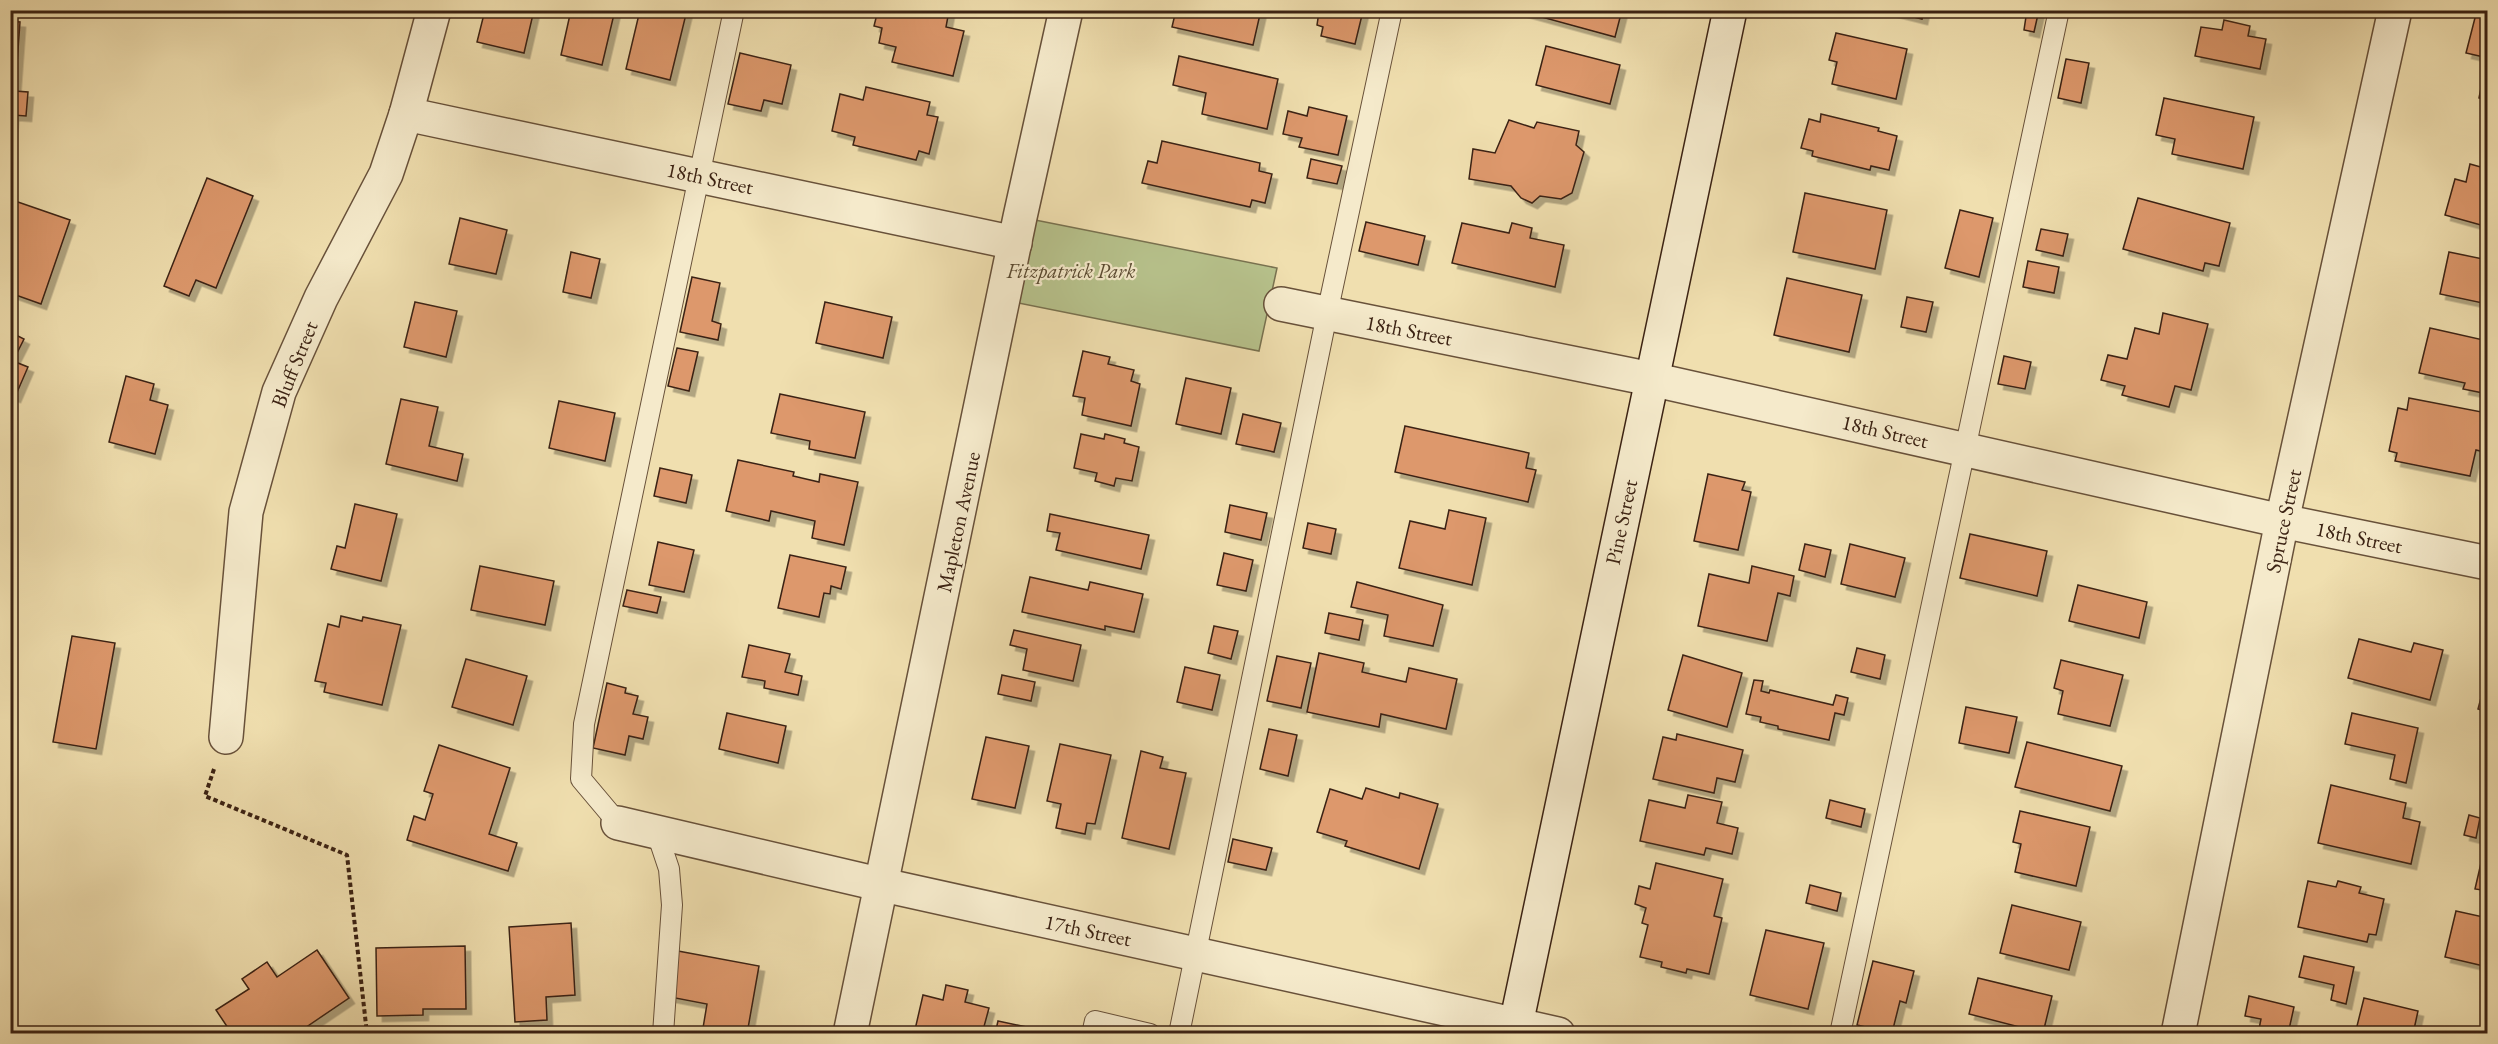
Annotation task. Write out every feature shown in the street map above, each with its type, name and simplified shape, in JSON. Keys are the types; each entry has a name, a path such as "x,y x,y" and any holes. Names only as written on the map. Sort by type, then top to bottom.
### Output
{"street":[{"name":"Bluff Street","path":"226,737 246,512 279,392 321,298 386,174 406,114 434,10"},
{"name":"Mapleton Avenue","path":"850,1034 883,885 1015,243 1066,10"},
{"name":"Pine Street","path":"1515,1029 1730,10"},
{"name":"Spruce Street","path":"2178,1034 2282,521 2395,10"},
{"name":"18th Street","path":"406,114 1015,243"},
{"name":"18th Street","path":"1281,304 1651,379 2282,521 2487,563"},
{"name":"17th Street","path":"618,823 1515,1029 1558,1034"}],"lane":[{"path":"618,823 581,779 584,724 734,10"},
{"path":"1179,1034 1392,10"},
{"path":"1840,1034 2059,10"},
{"path":"657,833 669,869 672,905 663,1034"},
{"path":"1092,1034 1095,1021 1149,1034"}],"path":[{"path":"226,737 205,796 347,855 367,1034"}],"green space":[{"name":"Fitzpatrick Park","path":"1020,217 1277,268 1259,351 1004,300"}],"building":[{"path":"485,10 534,10 524,53 477,42"},
{"path":"571,10 615,10 602,65 561,55"},
{"path":"640,10 687,10 670,80 626,69"},
{"path":"878,10 949,11 946,27 964,31 953,76 892,62 896,47 879,43 882,28 874,26"},
{"path":"1176,10 1261,10 1253,45 1172,27"},
{"path":"1327,10 1363,11 1355,44 1321,36 1323,27 1317,25 1319,12 1326,14"},
{"path":"1516,10 1622,10 1615,37"},
{"path":"1886,10 1924,10 1922,19"},
{"path":"2027,10 2039,10 2034,32 2024,30"},
{"path":"2477,10 2488,10 2488,58 2466,53"},
{"path":"2224,20 2250,26 2248,36 2266,39 2260,69 2195,56 2201,27 2222,30"},
{"path":"10,21 20,22 15,91 28,92 26,116 13,115 11,141"},
{"path":"1836,33 1907,49 1896,99 1832,84 1837,62 1829,60"},
{"path":"1546,46 1620,65 1610,104 1536,85"},
{"path":"740,53 791,65 782,104 764,100 761,111 728,104"},
{"path":"1179,56 1278,79 1267,129 1202,114 1206,93 1173,85"},
{"path":"2066,59 2089,63 2081,103 2058,98"},
{"path":"2482,83 2488,85 2488,100 2479,98"},
{"path":"866,87 930,102 927,115 938,117 929,154 919,151 916,160 853,145 855,137 832,131 840,94 863,100"},
{"path":"2164,98 2254,117 2243,169 2172,154 2175,139 2156,135"},
{"path":"2488,101 2488,129 2481,128"},
{"path":"1309,107 1347,116 1338,155 1299,147 1302,138 1283,134 1288,111 1307,116"},
{"path":"1821,114 1879,128 1878,131 1897,136 1889,170 1871,166 1870,170 1812,156 1813,151 1801,148 1809,119 1820,122"},
{"path":"1509,120 1534,128 1537,122 1579,131 1576,145 1584,152 1572,193 1561,199 1540,196 1532,203 1521,198 1511,186 1469,179 1473,149 1495,153"},
{"path":"1162,141 1260,163 1259,171 1272,174 1265,203 1252,200 1250,207 1142,183 1148,161 1157,163"},
{"path":"1311,159 1342,166 1337,184 1307,178"},
{"path":"2470,164 2488,169 2488,227 2445,215 2455,179 2466,182"},
{"path":"207,178 253,196 216,288 196,280 189,296 164,286"},
{"path":"1805,193 1887,210 1875,269 1793,252"},
{"path":"2138,198 2230,223 2219,266 2205,263 2203,271 2123,249"},
{"path":"15,201 70,220 41,304 10,293 10,212"},
{"path":"1960,210 1993,218 1979,277 1945,268"},
{"path":"460,218 507,230 496,274 449,264"},
{"path":"1366,222 1425,236 1418,265 1359,251"},
{"path":"1462,223 1509,233 1512,223 1532,228 1530,238 1564,245 1555,287 1452,263"},
{"path":"2041,229 2068,234 2063,256 2036,250"},
{"path":"571,252 600,259 591,298 563,292"},
{"path":"2449,252 2488,260 2488,307 2483,306 2483,303 2440,294"},
{"path":"2028,261 2059,267 2054,293 2023,287"},
{"path":"692,277 720,283 712,321 721,324 718,340 680,332"},
{"path":"1787,278 1862,295 1849,352 1774,335"},
{"path":"1907,297 1933,302 1926,332 1901,327"},
{"path":"415,302 457,311 446,357 404,347"},
{"path":"825,302 892,317 883,358 816,343"},
{"path":"2163,313 2208,324 2191,390 2175,386 2169,407 2122,395 2125,386 2101,380 2108,355 2127,359 2135,328 2159,334"},
{"path":"2430,328 2488,341 2488,394 2463,389 2465,383 2419,373"},
{"path":"10,332 24,339 13,361 28,367 15,397 10,395"},
{"path":"677,348 698,352 689,391 668,386"},
{"path":"1083,351 1110,357 1108,364 1134,370 1131,381 1140,384 1131,426 1082,415 1085,398 1073,396"},
{"path":"2004,356 2031,362 2025,389 1998,384"},
{"path":"126,376 154,384 150,400 168,405 155,454 109,442"},
{"path":"1186,378 1231,388 1221,434 1176,424"},
{"path":"780,394 865,412 855,458 809,449 810,441 771,433"},
{"path":"2409,398 2487,413 2482,433 2488,434 2488,453 2476,450 2470,476 2395,461 2397,453 2389,451 2398,408 2407,410"},
{"path":"401,399 438,407 429,446 463,454 457,481 386,464"},
{"path":"559,401 615,413 605,461 549,448"},
{"path":"1243,414 1281,423 1274,452 1236,444"},
{"path":"1405,426 1529,453 1526,468 1536,470 1528,502 1395,472"},
{"path":"1081,434 1104,439 1105,434 1125,439 1124,443 1139,447 1132,481 1116,478 1114,486 1095,481 1097,473 1074,468"},
{"path":"738,460 794,472 793,476 819,482 820,474 858,482 844,545 812,538 815,521 771,511 769,521 726,511"},
{"path":"660,468 692,475 686,503 654,496"},
{"path":"1708,474 1745,482 1742,490 1751,492 1738,550 1694,541"},
{"path":"355,504 397,514 381,581 331,569 337,546 345,548"},
{"path":"1230,505 1267,513 1261,540 1225,532"},
{"path":"1449,510 1486,518 1472,585 1399,568 1410,521 1445,529"},
{"path":"1050,514 1149,535 1141,569 1056,550 1060,533 1047,531"},
{"path":"1308,523 1336,529 1331,554 1303,548"},
{"path":"1970,534 2047,551 2037,596 1960,578"},
{"path":"658,542 694,550 684,592 649,585"},
{"path":"1805,544 1831,550 1825,577 1799,570"},
{"path":"1850,544 1905,558 1895,597 1841,584"},
{"path":"1224,553 1253,560 1246,591 1217,585"},
{"path":"790,555 846,567 841,589 831,586 830,594 824,593 819,617 778,608"},
{"path":"480,566 554,581 545,625 471,610"},
{"path":"1752,566 1794,576 1790,596 1778,593 1767,641 1698,626 1709,574 1749,583"},
{"path":"1030,577 1088,590 1090,582 1143,594 1134,632 1105,626 1105,630 1022,612"},
{"path":"1357,582 1443,605 1433,646 1384,636 1388,615 1351,607"},
{"path":"2078,585 2147,602 2139,638 2069,621"},
{"path":"627,590 661,597 657,613 623,606"},
{"path":"1329,613 1363,620 1359,640 1325,633"},
{"path":"341,616 362,621 363,617 401,625 382,705 324,692 326,683 315,681 328,624 339,627"},
{"path":"1214,626 1238,631 1231,659 1208,653"},
{"path":"1014,630 1081,645 1073,681 1023,670 1027,649 1010,645"},
{"path":"72,636 115,643 96,749 53,742"},
{"path":"2359,639 2411,652 2414,643 2443,650 2430,700 2348,678"},
{"path":"749,645 790,654 785,672 802,676 798,695 764,688 765,681 742,677"},
{"path":"1857,648 1885,655 1880,679 1851,672"},
{"path":"1319,653 1364,663 1362,672 1406,682 1409,668 1457,679 1446,729 1381,714 1379,727 1307,712"},
{"path":"1683,655 1742,673 1727,727 1668,710"},
{"path":"1277,656 1311,663 1301,708 1267,701"},
{"path":"466,659 527,676 513,725 452,707"},
{"path":"2061,660 2123,675 2110,726 2058,714 2063,691 2054,688"},
{"path":"1185,667 1220,675 1212,710 1177,702"},
{"path":"2488,672 2488,712 2478,709"},
{"path":"1002,675 1035,682 1031,701 998,694"},
{"path":"1754,680 1763,681 1761,691 1769,693 1770,690 1833,705 1836,695 1848,698 1844,715 1835,713 1829,740 1778,729 1778,726 1760,722 1761,717 1746,714"},
{"path":"607,683 626,688 625,693 638,696 633,714 648,717 643,739 629,736 625,755 593,748"},
{"path":"1966,707 2017,717 2009,753 1959,743"},
{"path":"727,713 786,726 778,763 719,749"},
{"path":"2352,713 2418,728 2406,783 2390,779 2395,755 2345,744"},
{"path":"1269,729 1297,735 1288,776 1260,769"},
{"path":"1677,734 1743,750 1735,782 1717,778 1714,793 1653,779 1663,737 1676,740"},
{"path":"986,737 1029,746 1015,808 972,799"},
{"path":"2027,742 2122,766 2110,811 2015,787"},
{"path":"1060,744 1111,755 1095,824 1087,823 1085,834 1056,828 1061,804 1047,801"},
{"path":"439,745 510,768 489,834 517,843 508,871 407,840 414,816 425,820 433,794 424,791"},
{"path":"1141,751 1163,757 1160,768 1186,773 1169,849 1122,838"},
{"path":"2331,785 2406,803 2403,818 2420,822 2411,864 2318,843"},
{"path":"1366,788 1399,798 1400,793 1438,804 1419,869 1345,846 1347,841 1317,832 1330,789 1362,799"},
{"path":"1688,795 1722,802 1717,823 1738,828 1732,854 1706,848 1704,855 1640,841 1649,800 1685,808"},
{"path":"1830,800 1865,809 1861,827 1826,818"},
{"path":"2020,811 2090,827 2076,886 2015,872 2021,844 2013,842"},
{"path":"2469,815 2480,818 2476,838 2464,835"},
{"path":"1233,839 1272,848 1266,870 1228,862"},
{"path":"2484,850 2488,850 2488,891 2475,889"},
{"path":"1656,863 1723,879 1714,916 1722,918 1709,974 1687,969 1686,973 1661,967 1662,962 1640,957 1648,925 1642,923 1646,908 1635,904 1639,886 1650,889"},
{"path":"2308,881 2336,887 2338,881 2361,887 2359,893 2384,899 2376,935 2369,934 2367,942 2298,927"},
{"path":"1810,885 1841,893 1837,911 1806,903"},
{"path":"2012,905 2081,922 2069,970 2000,953"},
{"path":"2456,911 2488,918 2488,967 2445,957"},
{"path":"571,923 575,995 546,997 547,1020 515,1022 509,927"},
{"path":"1766,930 1824,943 1808,1009 1750,995"},
{"path":"465,946 466,1009 423,1009 423,1015 377,1016 376,948"},
{"path":"317,950 349,998 296,1034 232,1034 216,1010 249,989 242,979 267,962 277,977"},
{"path":"678,951 759,966 747,1034 702,1034 707,1004 670,997"},
{"path":"2304,956 2354,967 2346,1004 2331,1000 2334,985 2299,977"},
{"path":"1873,961 1914,971 1906,1003 1900,1001 1892,1033 1857,1025"},
{"path":"1978,978 2052,996 2043,1033 1969,1014"},
{"path":"946,985 968,990 965,1002 989,1008 982,1034 914,1034 923,995 943,1000"},
{"path":"2249,996 2294,1007 2288,1034 2258,1034 2261,1019 2245,1016"},
{"path":"2364,998 2418,1011 2413,1034 2355,1034"},
{"path":"998,1021 1046,1031 1046,1034 995,1034"}]}
